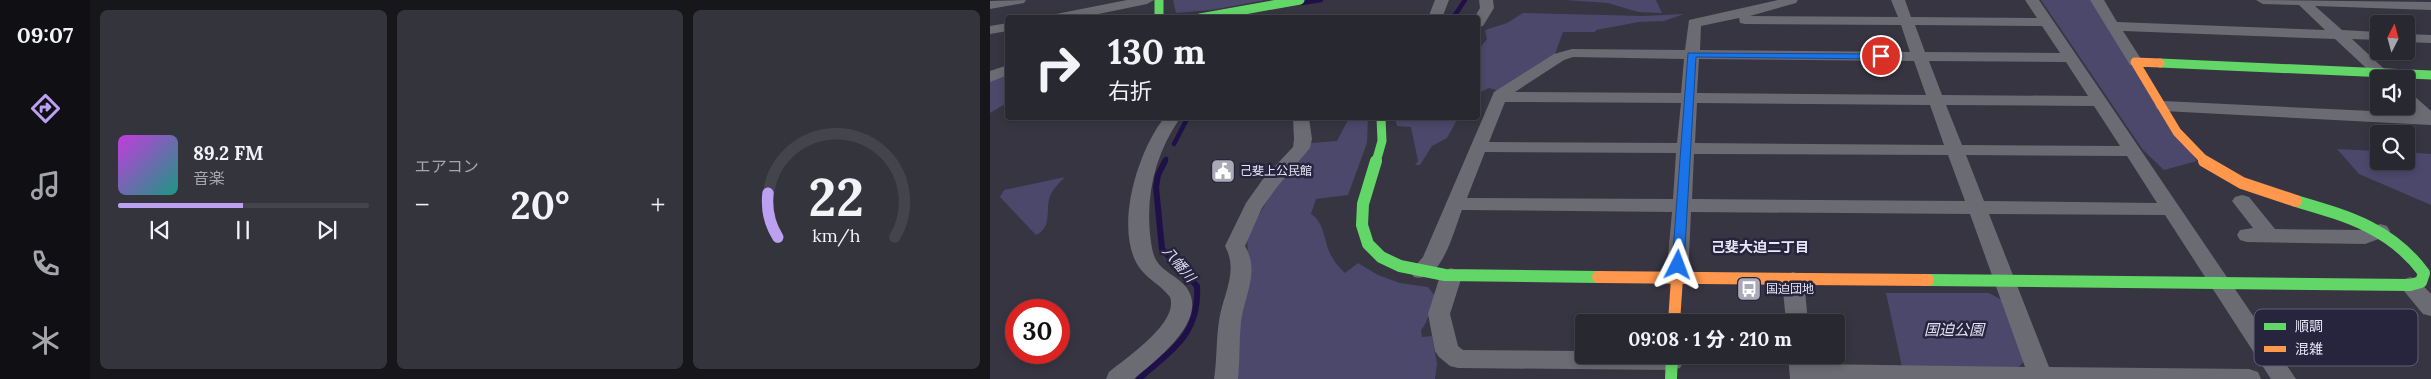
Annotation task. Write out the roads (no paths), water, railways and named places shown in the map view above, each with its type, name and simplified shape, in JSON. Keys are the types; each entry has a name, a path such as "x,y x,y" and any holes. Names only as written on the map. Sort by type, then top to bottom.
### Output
{"street":[{"path":"990,5 1019,0"},
{"path":"1071,15 1147,0"},
{"path":"1158,0 1159,15"},
{"path":"1217,15 1300,0"},
{"path":"1436,15 1442,0"},
{"path":"1480,19 1486,8 1486,0"},
{"path":"1675,314 1694,23 1791,0"},
{"path":"1898,0 2041,378"},
{"path":"2032,0 2254,333"},
{"path":"1381,120 1381,146 1363,199 1362,217 1365,238 1374,253 1384,260 1421,272 1451,276 1793,280 2410,285 2421,282 2424,273 2399,245 2380,231 2350,218 2264,193 2226,175 2190,148 2097,0"},
{"path":"2263,0 2431,6"},
{"path":"2302,1 2377,70"},
{"path":"1730,16 1740,19 1767,20 2047,22"},
{"path":"990,20 990,29 1005,27"},
{"path":"2113,26 2370,36"},
{"path":"2415,38 2431,39"},
{"path":"1421,272 1432,260 1499,97 1559,56 1572,53 2071,58"},
{"path":"2135,62 2370,75"},
{"path":"990,77 1005,70"},
{"path":"2415,75 2431,75"},
{"path":"1499,97 2100,101"},
{"path":"2415,105 2430,119"},
{"path":"2163,106 2430,119"},
{"path":"1118,379 1173,327 1182,308 1179,292 1146,262 1142,247 1141,186 1164,127 1170,120"},
{"path":"1226,379 1230,350 1230,320 1242,276 1240,253 1235,246 1253,207 1270,182 1301,148 1303,139 1301,120"},
{"path":"1479,147 2133,151"},
{"path":"2242,201 2270,236"},
{"path":"1455,204 2171,208"},
{"path":"2247,235 2365,237 2380,231"},
{"path":"1451,276 1439,314 1447,351 1458,359 1672,365"},
{"path":"1793,280 1796,314"},
{"path":"2410,285 2431,308"},
{"path":"2275,366 2284,379"},
{"path":"1801,369 2041,378 2249,379"}],"waterway":[{"path":"1302,3 1321,0"},
{"name":"八幡川","path":"1455,15 1465,0"},
{"name":"八幡川","path":"1174,144 1186,120"},
{"name":"八幡川","path":"1139,379 1182,340 1194,317 1197,303 1197,286 1162,249 1156,187 1158,175 1165,161"}],"place":[{"name":"己斐上公民館","path":"1223,171"},
{"name":"国迫団地","path":"1749,289"}],"district":[{"name":"己斐大迫二丁目","path":"1760,247"}],"park label":[{"name":"国迫公園","path":"1954,330"}]}
